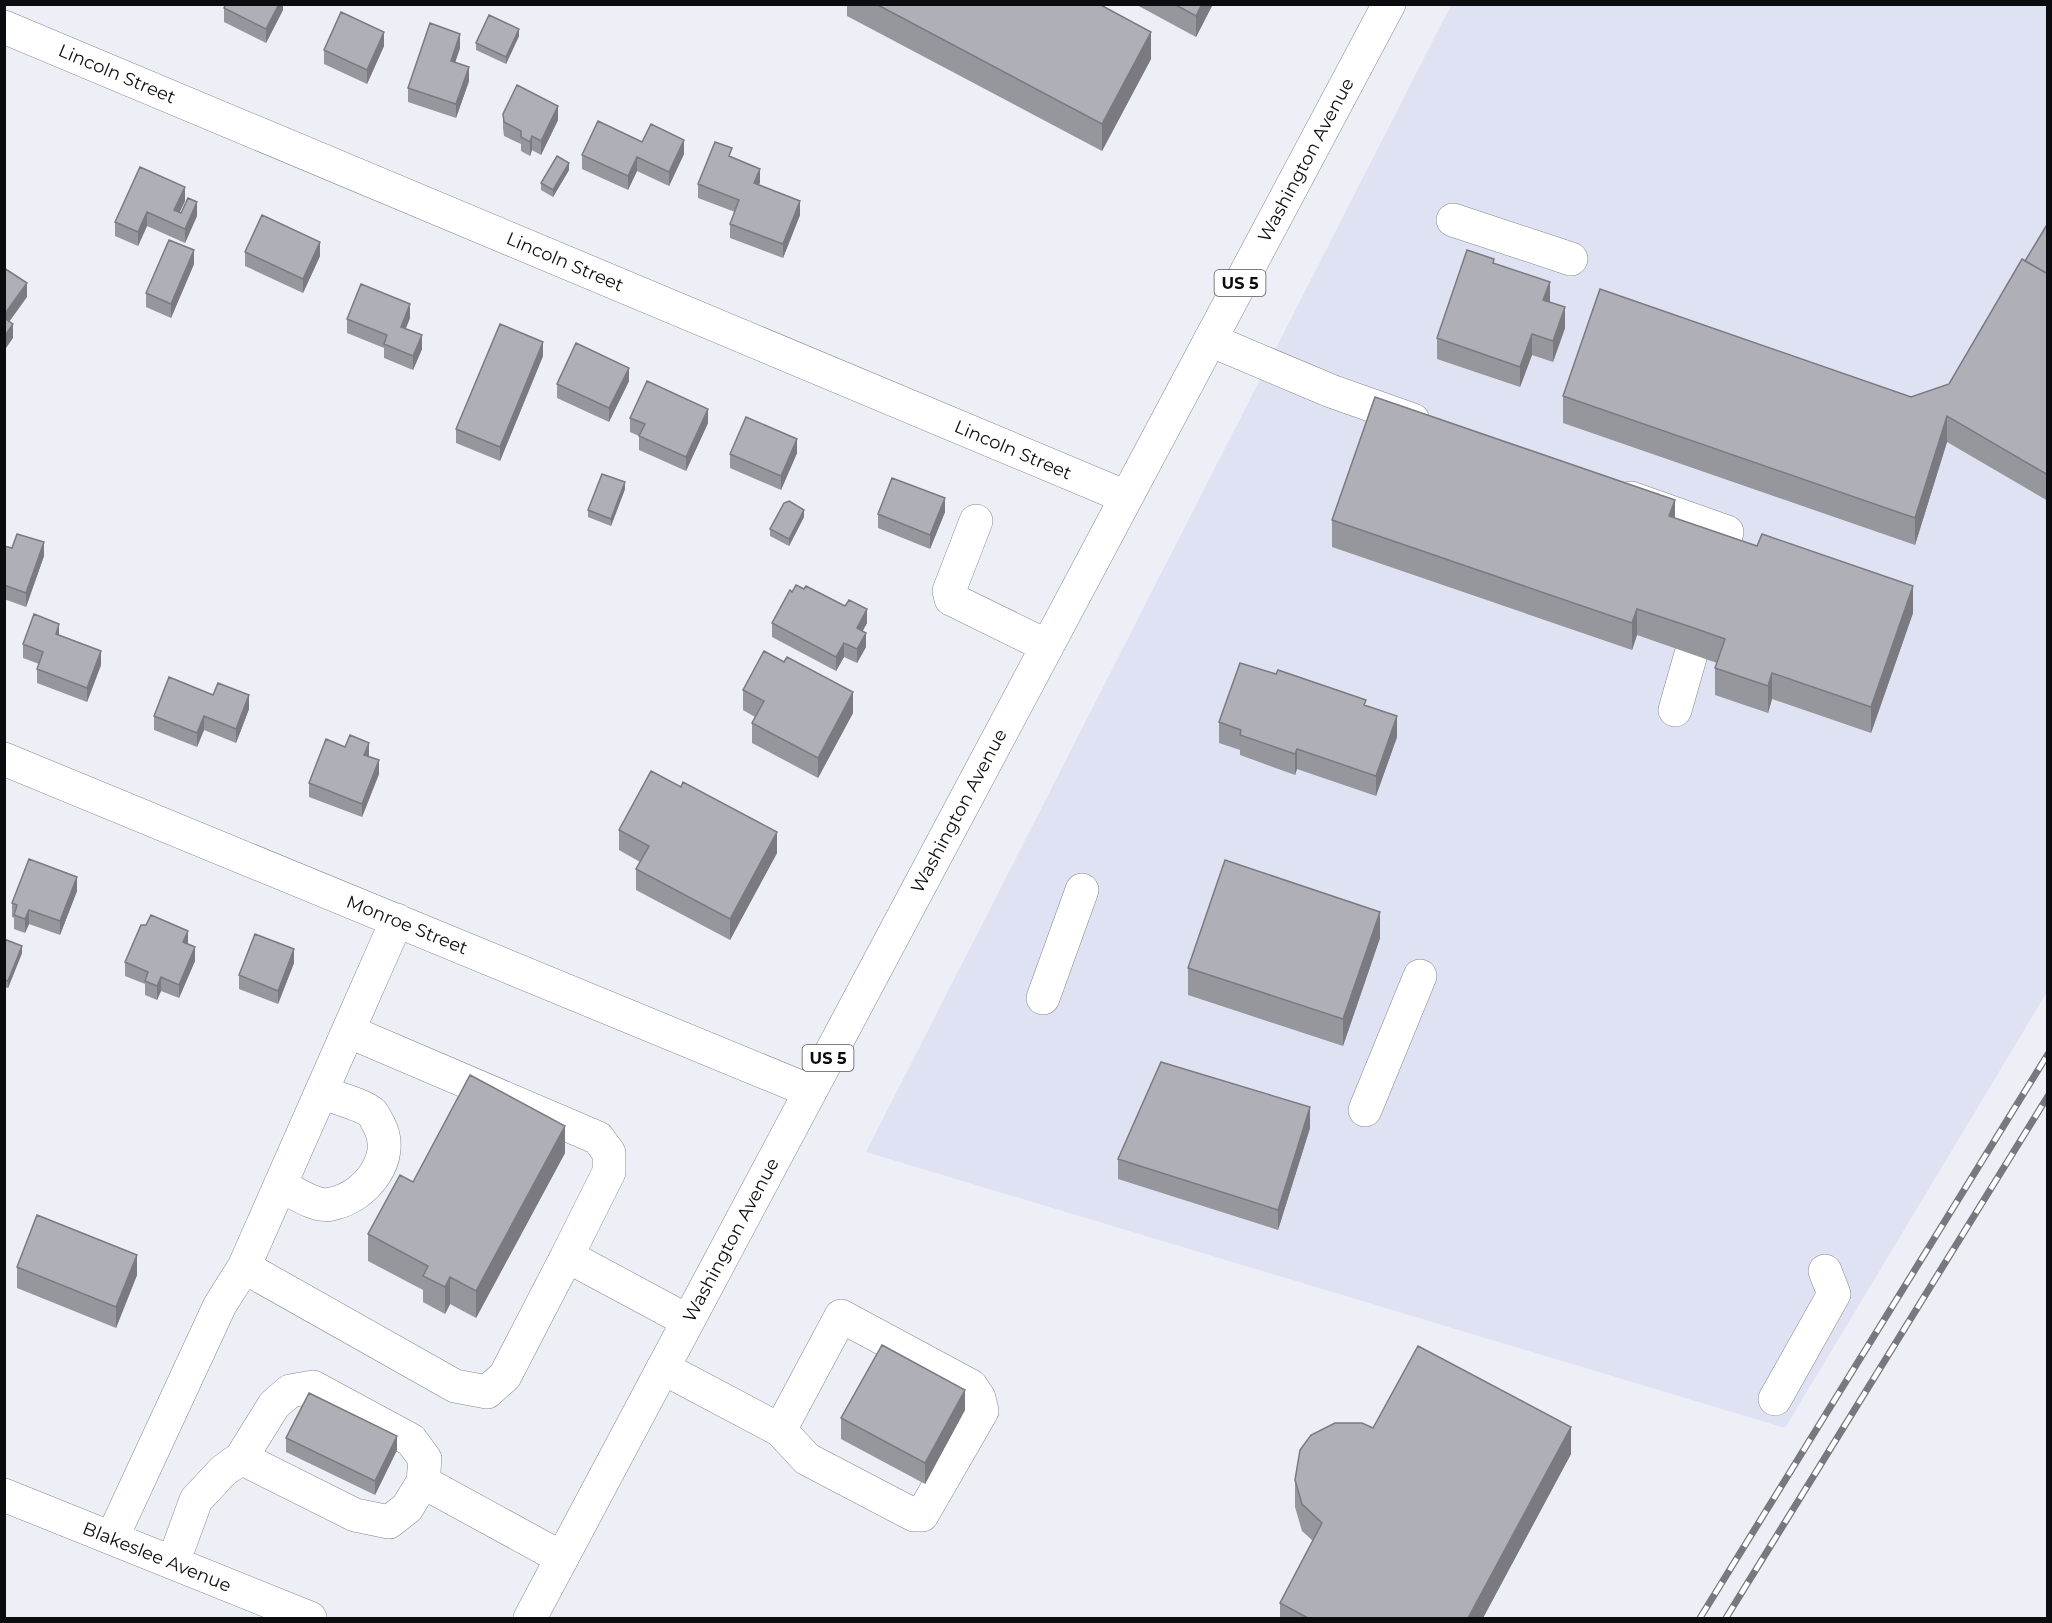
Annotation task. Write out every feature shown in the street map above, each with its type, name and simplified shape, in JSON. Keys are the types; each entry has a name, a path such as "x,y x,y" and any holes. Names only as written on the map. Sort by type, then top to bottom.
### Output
{"street":[{"name":"Washington Avenue","path":"530,1618 1389,4"},
{"name":"Lincoln Street","path":"4,27 1126,497"},
{"path":"1453,220 1571,259"},
{"path":"1210,340 1331,391 1444,431"},
{"path":"1602,488 1726,532 1718,559"},
{"path":"976,521 949,591 951,599 1047,646"},
{"path":"1675,710 1691,654"},
{"name":"Monroe Street","path":"4,759 810,1091"},
{"path":"1043,998 1082,890"},
{"path":"111,1538 220,1305 244,1267 397,920"},
{"path":"1365,1110 1420,976"},
{"path":"244,1267 455,1386 487,1392 505,1376 609,1172 609,1153 598,1138 348,1031"},
{"path":"280,1185 316,1202 331,1205 351,1195 375,1175 385,1153 383,1133 372,1113 321,1092"},
{"path":"567,1256 688,1321"},
{"path":"1775,1399 1834,1294 1825,1271"},
{"path":"663,1368 780,1430 807,1459 914,1515 922,1515 981,1411 979,1398 971,1386 841,1316 780,1430"},
{"path":"173,1563 196,1500 224,1471 241,1458 274,1405 290,1391 314,1387 411,1440 425,1459 423,1482 407,1508 389,1522 355,1515 241,1458"},
{"path":"423,1482 562,1558"},
{"name":"Blakeslee Avenue","path":"4,1495 310,1618"}],"shaded area":[{"path":"1451,5 2047,5 2047,992 1785,1428 866,1152"}],"building":[{"path":"226,4 279,4 266,29 224,8"},
{"path":"876,4 1099,4 1151,32 1102,124"},
{"path":"1174,4 1202,4 1196,16"},
{"path":"341,12 384,32 367,70 324,50"},
{"path":"489,15 519,29 506,57 476,43"},
{"path":"430,23 460,34 451,61 469,67 456,104 408,88"},
{"path":"517,85 558,106 541,141 532,136 530,142 521,137 521,131 504,122 503,114"},
{"path":"598,121 642,142 651,124 684,140 669,172 637,157 628,176 582,155"},
{"path":"715,142 732,148 729,156 760,169 754,183 800,201 783,244 730,224 739,200 698,184"},
{"path":"557,156 569,163 553,190 541,183"},
{"path":"140,167 185,187 174,210 181,213 188,198 197,202 185,229 147,212 138,232 115,222"},
{"path":"262,215 320,242 303,279 245,252"},
{"path":"2048,223 2048,274 2025,261"},
{"path":"169,240 194,250 171,304 146,293"},
{"path":"1467,250 1494,259 1493,263 1550,282 1543,300 1565,307 1553,341 1532,334 1520,367 1437,338"},
{"path":"2022,259 2048,274 2048,475 1947,416 1915,518 1563,396 1600,289 1911,397 1949,384"},
{"path":"4,268 27,283 4,315"},
{"path":"361,284 410,304 401,327 422,335 413,356 384,344 387,335 347,319"},
{"path":"4,318 13,324 4,337"},
{"path":"500,324 543,342 500,447 456,429"},
{"path":"576,343 629,368 609,408 557,384"},
{"path":"647,381 708,409 686,457 639,436 645,424 630,418"},
{"path":"1375,397 1675,500 1669,516 1757,546 1762,534 1913,586 1871,707 1772,673 1768,686 1715,668 1725,639 1691,627 1637,609 1632,623 1332,520"},
{"path":"746,417 797,439 781,476 730,454"},
{"path":"602,474 625,482 611,519 588,510"},
{"path":"892,478 945,498 930,535 878,514"},
{"path":"789,501 804,510 789,539 770,529 784,503"},
{"path":"17,534 44,542 26,593 4,585 4,546 12,548"},
{"path":"796,585 804,589 806,586 845,606 849,600 867,609 857,628 866,633 857,649 844,643 836,657 772,623 790,590 792,592"},
{"path":"34,614 59,624 56,634 101,651 87,688 37,669 43,652 23,644"},
{"path":"764,651 784,662 787,657 853,692 818,758 752,723 764,701 743,690"},
{"path":"1240,663 1276,674 1278,670 1366,700 1364,705 1397,716 1376,776 1297,749 1295,754 1240,735 1241,730 1219,722"},
{"path":"169,677 213,695 218,683 249,695 236,729 204,716 197,733 154,716"},
{"path":"350,735 369,743 364,755 379,760 362,804 309,783 326,739 345,747"},
{"path":"651,771 681,787 683,782 777,832 730,919 636,869 649,846 619,830"},
{"path":"29,859 77,877 60,921 29,910 25,919 14,915 17,905 12,903"},
{"path":"1225,860 1380,912 1343,1019 1188,968"},
{"path":"151,915 188,931 183,942 195,947 179,985 161,977 157,986 145,981 148,972 125,962 141,925 146,925"},
{"path":"255,934 294,949 278,991 239,975"},
{"path":"4,939 22,946 8,981 4,980"},
{"path":"1161,1062 1310,1107 1278,1210 1118,1159"},
{"path":"470,1075 565,1126 476,1291 450,1277 445,1287 423,1276 428,1266 368,1234 400,1175 413,1182"},
{"path":"37,1215 137,1255 116,1307 17,1267"},
{"path":"882,1345 965,1390 925,1463 841,1418"},
{"path":"1418,1346 1571,1427 1468,1618 1308,1618 1280,1603 1322,1523 1302,1504 1295,1480 1300,1450 1311,1435 1335,1423 1362,1423 1373,1428"},
{"path":"309,1393 397,1436 375,1481 286,1438"}],"railway":[{"path":"1700,1618 2048,1054"},
{"path":"1726,1618 2048,1096"}]}
